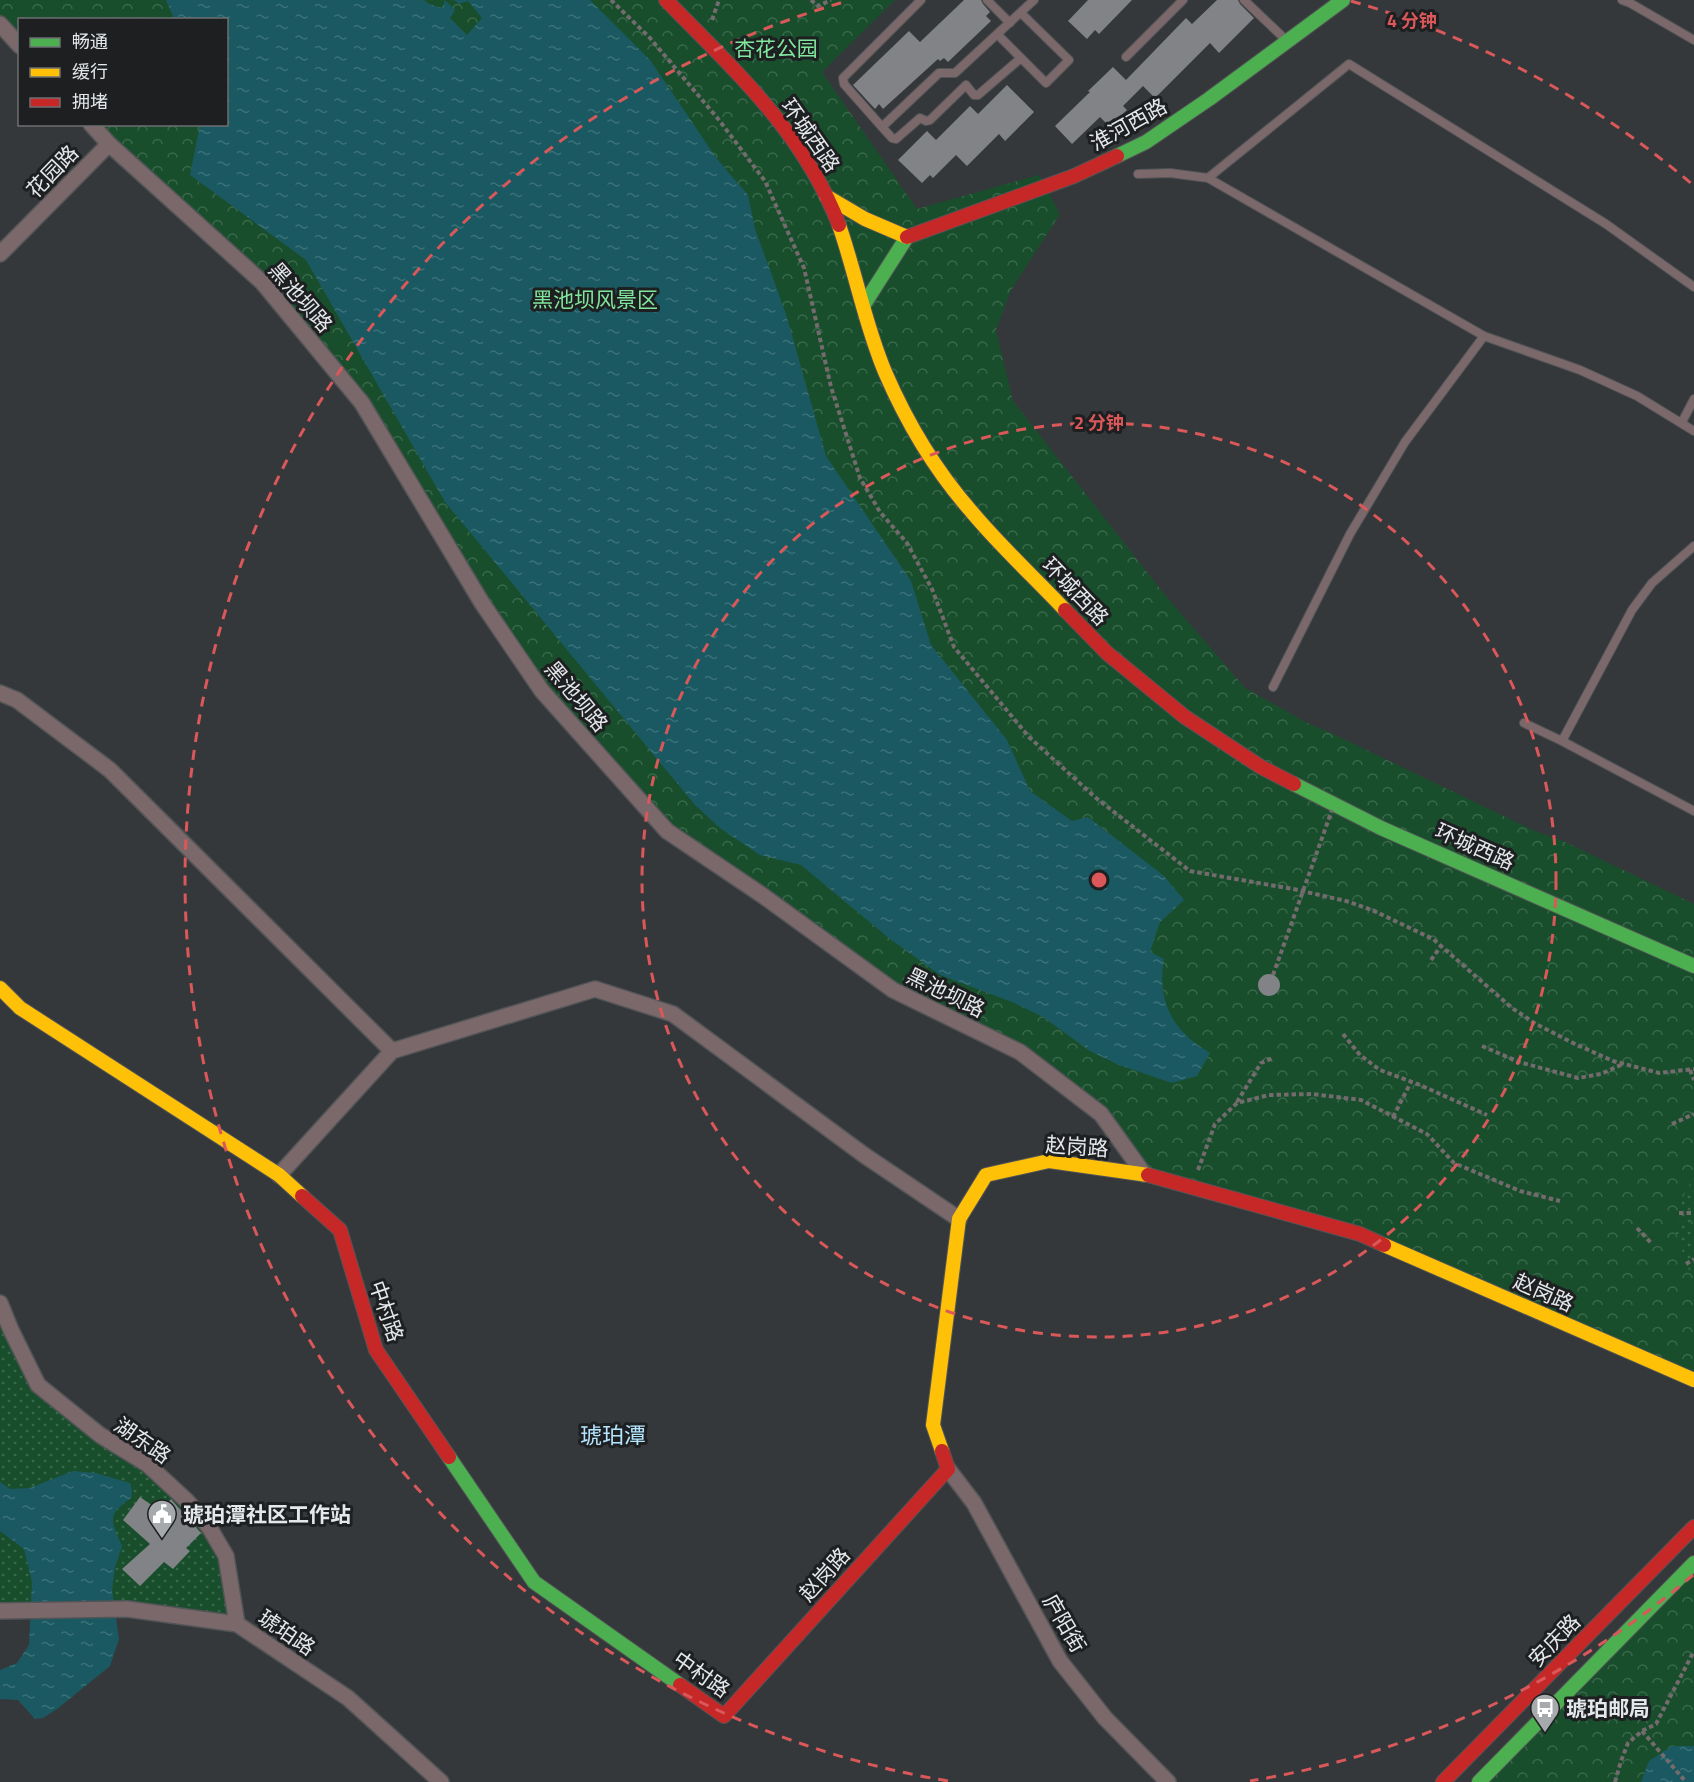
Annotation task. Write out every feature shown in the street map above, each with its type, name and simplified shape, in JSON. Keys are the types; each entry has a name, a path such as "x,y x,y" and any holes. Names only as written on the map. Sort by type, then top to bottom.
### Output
{"street":[{"name":"环城西路","path":"666,0 777,119 802,152 826,196 840,232 876,349 894,393 924,447 958,497 1107,653 1185,717 1237,752 1324,800 1381,828 1694,966"},
{"name":"淮河西路","path":"907,237 1074,176 1119,156 1162,132 1343,0"},
{"path":"0,24 18,44"},
{"name":"黑池坝路","path":"93,126 109,144 262,282 362,403 482,603 542,691 668,831 762,895 893,990 1020,1052 1101,1114 1144,1174"},
{"name":"花园路","path":"0,254 109,144"},
{"path":"826,196 880,228 907,237 863,306"},
{"path":"0,693 17,700 110,770 392,1051"},
{"name":"中村路","path":"0,988 20,1008 279,1175 340,1230 376,1350 534,1582 724,1716"},
{"path":"279,1175 392,1051 595,989 673,1014 864,1155 959,1219"},
{"name":"赵岗路","path":"724,1716 948,1469 933,1425 959,1219 986,1174 1049,1161 1144,1174 1360,1234 1694,1380"},
{"name":"湖东路","path":"0,1303 39,1385 100,1435 147,1464 187,1502 209,1527 226,1556 237,1624"},
{"name":"庐阳街","path":"948,1469 974,1503 1060,1661 1105,1718 1168,1782"},
{"name":"安庆路","path":"1443,1782 1694,1527"},
{"path":"1479,1782 1694,1563"},
{"name":"琥珀路","path":"6,1611 127,1609 237,1624 348,1698 441,1782"}],"lane":[{"path":"921,0 843,78 844,84 892,138 896,139 920,118 926,122 930,120 966,85"},
{"path":"987,0 1010,23"},
{"path":"882,127 939,73 955,73 1034,0"},
{"path":"1126,57 1183,0"},
{"path":"1244,0 1287,41"},
{"path":"1622,0 1694,40"},
{"path":"997,34 1046,83 1069,60 1021,13"},
{"path":"955,73 974,95 978,96 1021,58"},
{"path":"1208,178 1349,64 1606,224 1694,287"},
{"path":"1138,174 1170,173 1208,178 1484,336 1580,370 1637,396 1694,431"},
{"path":"1273,687 1350,534 1406,441 1484,336"},
{"path":"1682,422 1694,399"},
{"path":"1562,741 1637,604 1652,583 1694,546"},
{"path":"1524,723 1694,811"}],"path":[{"path":"611,0 650,38 719,120 765,181 804,268 831,387 860,478 880,512 907,543 932,589 954,647 1029,737 1096,798 1190,871 1252,880 1346,901 1372,910 1433,939 1512,1008 1536,1024 1613,1061 1659,1073 1692,1070 1694,1080"},
{"path":"811,0 818,6 831,0"},
{"path":"1273,975 1332,810"},
{"path":"1431,960 1441,946"},
{"path":"1343,1034 1360,1054 1380,1070 1487,1115"},
{"path":"1482,1046 1519,1062 1578,1078 1600,1074 1623,1064"},
{"path":"1191,1188 1215,1124 1237,1103 1261,1063 1273,1058"},
{"path":"1394,1117 1411,1082"},
{"path":"1237,1103 1269,1095 1312,1094 1361,1100 1427,1134 1455,1162 1520,1191 1560,1201"},
{"path":"1672,1124 1694,1114"},
{"path":"1679,1213 1694,1213"},
{"path":"1637,1228 1652,1244"},
{"path":"1686,1264 1694,1259"},
{"path":"1615,1782 1628,1743 1642,1731 1656,1724 1694,1652"},
{"path":"1642,1731 1686,1782"}],"green space":[{"name":"黑池坝风景区","path":"0,0 895,0 822,72 917,209 1039,175 1060,214 1011,290 996,330 1013,401 1165,595 1245,688 1307,723 1694,904 1694,1380 1360,1234 1144,1174 1101,1114 1020,1052 893,990 667,831 542,691 362,403 262,282 92,126 228,126 228,18 18,18 18,45 0,24"},
{"path":"1694,1176 1694,1213 1690,1222 1694,1241 1694,1275 1689,1270 1676,1233 1682,1199"},
{"path":"0,1303 39,1385 147,1464 226,1556 237,1624 127,1609 0,1611"},
{"path":"1694,1563 1694,1782 1479,1782"}],"water":[{"path":"166,0 424,0 442,8 445,0 455,10 450,18 467,35 482,18 468,1 459,4 454,0 590,0 650,60 717,159 748,195 755,229 786,314 826,456 911,581 931,645 1007,740 1030,791 1072,821 1088,817 1164,876 1184,900 1160,922 1150,952 1164,959 1163,989 1172,1017 1187,1036 1210,1053 1197,1076 1172,1083 1119,1065 1090,1051 1043,1017 1012,1002 940,975 890,939 801,865 760,855 720,828 695,805 445,502 306,260 190,175 200,126 228,126 228,18 174,18"},
{"path":"73,1471 96,1473 130,1483 131,1498 118,1509 113,1519 122,1546 115,1567 112,1590 119,1639 110,1666 57,1709 43,1718 35,1719 18,1700 0,1699 0,1670 17,1663 29,1645 32,1582 24,1549 0,1531 0,1482 10,1489 30,1488"},
{"path":"1672,1746 1694,1746 1694,1782 1641,1782 1649,1761"}],"building":[{"path":"964,0 981,0 990,12 986,16 991,21 948,62 944,58 940,61 938,59 883,109 879,104 875,109 853,85 909,31 920,42"},
{"path":"1088,0 1132,0 1099,34 1095,30 1087,39 1068,21"},
{"path":"1217,0 1238,0 1254,18 1219,53 1210,43 1155,98 1143,86 1123,106 1127,110 1116,120 1114,118 1107,124 1100,117 1072,144 1055,126 1113,67 1126,80 1186,18 1192,24"},
{"path":"1007,85 1034,112 1005,141 999,134 967,166 956,155 933,178 930,175 922,183 898,160 927,131 936,140 970,106 978,114"},
{"path":"1269,974 1279,981 1280,985 1273,995 1269,996 1259,989 1258,985 1265,975"},
{"name":"琥珀潭社区工作站","path":"140,1497 160,1511 171,1499 201,1533 186,1548 190,1551 173,1569 164,1562 140,1586 122,1569 150,1544 123,1520"}],"traffic: fast":[{"path":"1117,156 1146,142 1209,99 1343,0"},
{"path":"863,306 907,237"},
{"path":"1294,784 1381,828 1694,966"},
{"path":"449,1457 534,1582 680,1685"},
{"path":"1479,1782 1694,1563"}],"traffic: slow":[{"path":"826,196 865,219 907,237"},
{"path":"839,225 878,354 912,428 945,479 982,524 1065,610"},
{"path":"0,988 20,1008 279,1175 302,1196"},
{"path":"942,1451 933,1425 959,1219 986,1175 1049,1161 1148,1175"},
{"path":"1384,1245 1694,1380"}],"traffic: jam":[{"path":"666,0 741,77 786,131 824,191 839,225"},
{"path":"907,237 1074,176 1117,156"},
{"path":"1065,610 1107,653 1185,717 1261,767 1294,784"},
{"path":"1148,1175 1360,1234 1384,1245"},
{"path":"302,1196 340,1230 376,1350 449,1457"},
{"path":"680,1685 724,1716 948,1469 942,1451"},
{"path":"1443,1782 1694,1527"}],"place":[{"name":"琥珀潭社区工作站","path":"162,1540"},
{"name":"琥珀邮局","path":"1545,1734"}],"district":[{"name":"琥珀潭","path":"613,1435"}],"park label":[{"name":"杏花公园","path":"776,48"}]}
